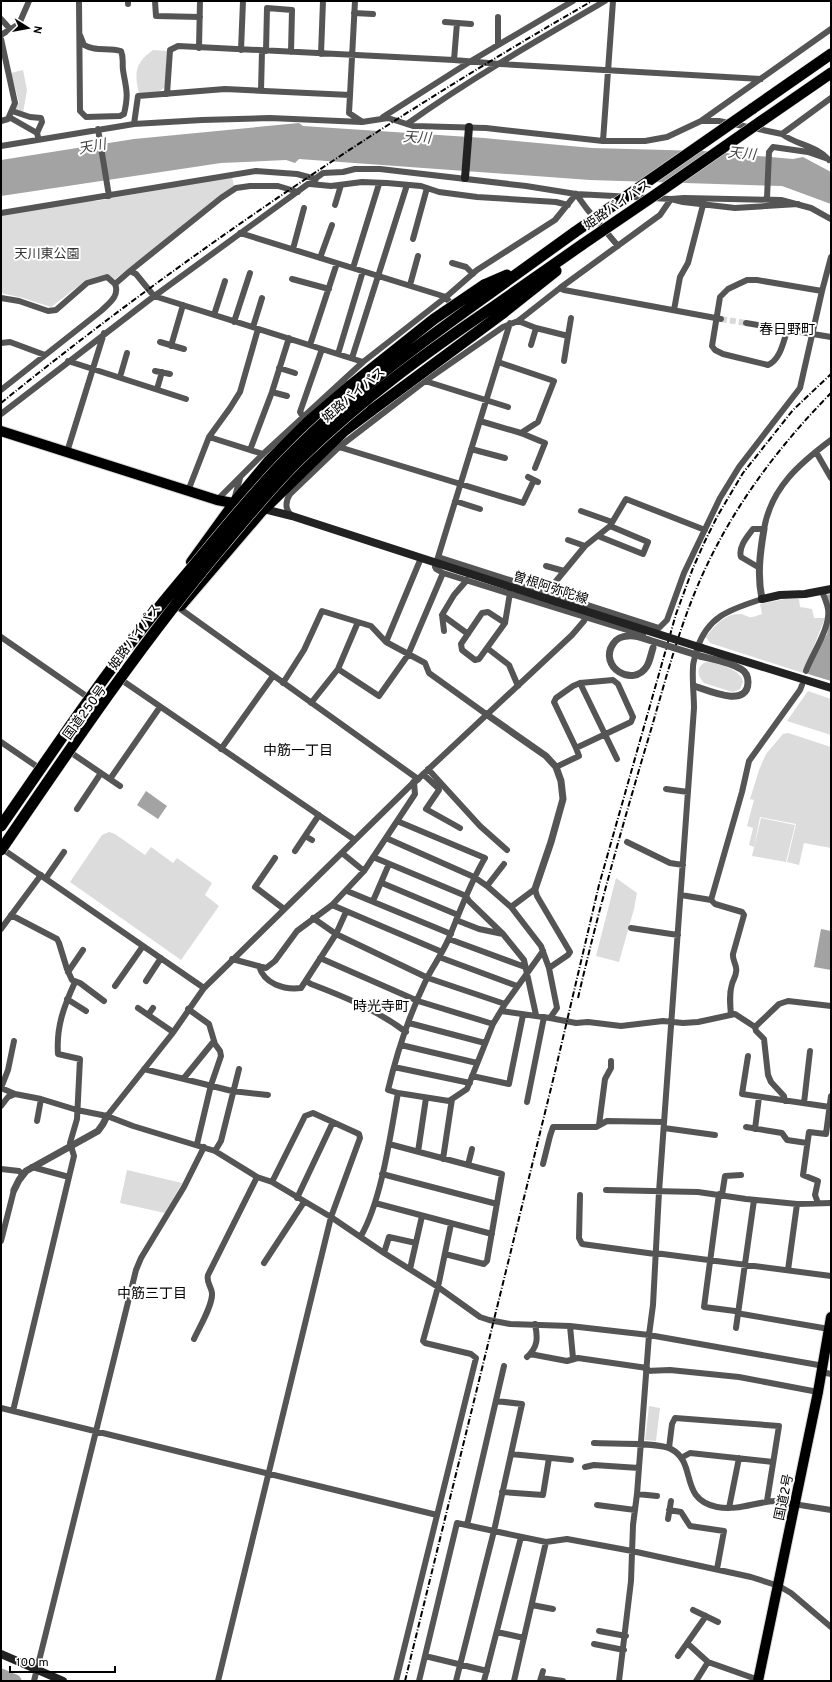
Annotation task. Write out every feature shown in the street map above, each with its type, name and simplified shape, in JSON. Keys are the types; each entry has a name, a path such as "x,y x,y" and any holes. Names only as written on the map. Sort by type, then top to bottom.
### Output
{"highway":[{"name":"姫路バイパス","path":"1,826 85,706 147,622 250,497 292,452 324,422 371,382 439,330 487,289 525,267 831,54"},
{"name":"姫路バイパス","path":"1,848 86,725 183,594 256,506 301,458 366,399 457,331 499,309 655,195 831,73"},
{"path":"233,504 268,462 308,422 351,385 434,319 487,289"},
{"path":"1,431 218,500 264,509 287,491 312,467 344,431 499,309"},
{"name":"国道250号","path":"1,832 93,700 150,624 207,538 233,504"},
{"name":"国道250号","path":"1,848 122,681 179,608 264,509"},
{"name":"国道2号","path":"758,1680 779,1586 818,1392 826,1370 831,1317"}],"main road":[{"path":"464,178 469,127"},
{"name":"曽根阿弥陀線","path":"264,509 292,516 422,558 437,560 701,652 831,688"},
{"path":"762,599 780,595 805,594 831,589"},
{"path":"1,1654 63,1681"}],"street":[{"path":"1,35 19,24 29,1"},
{"path":"78,1 80,35 80,111 86,117 120,116 124,114 128,91 121,51 89,48 84,45 80,35"},
{"path":"155,1 156,16 200,17"},
{"path":"199,48 200,1"},
{"path":"241,50 243,1"},
{"path":"321,54 323,1"},
{"path":"355,1 349,114 362,122"},
{"path":"380,119 470,61 574,1"},
{"path":"407,124 431,107 500,64 606,1"},
{"path":"603,141 613,1"},
{"path":"261,91 268,8 292,10 291,52"},
{"path":"242,10 249,10"},
{"path":"354,13 373,14"},
{"path":"498,17 498,45"},
{"path":"1,19 11,30"},
{"path":"445,22 471,24"},
{"path":"454,60 457,23"},
{"path":"1,146 38,136 134,124 270,118 362,122 388,118 413,126 469,127 603,141 645,141 667,137 701,121 831,29"},
{"path":"1,39 15,103 8,119 1,121"},
{"path":"167,94 170,50 178,46 321,54 351,54 761,79"},
{"path":"134,124 138,96 225,89 350,95"},
{"path":"782,134 831,98"},
{"path":"10,114 38,136"},
{"path":"10,114 41,118 42,122 38,136"},
{"path":"701,121 720,121 782,134 789,139 800,142 823,153 830,160"},
{"path":"98,129 109,196"},
{"path":"767,198 769,152 773,146 808,152 830,160"},
{"path":"1,414 104,333 310,184 322,173 355,170 380,170 464,178 576,194 671,200 735,208 798,204"},
{"path":"1,213 256,171 297,174 316,179"},
{"path":"310,184 331,186 362,182 407,185 428,188 439,192 477,197 536,200 568,205"},
{"path":"353,268 379,184"},
{"path":"335,205 341,185"},
{"path":"352,358 407,185"},
{"path":"115,284 221,198 236,188 250,186 278,186 298,192"},
{"path":"413,239 428,188"},
{"path":"218,500 263,454 363,362 446,297 472,274 555,220 576,194"},
{"path":"576,194 618,246"},
{"path":"292,516 286,507 287,491 312,467 425,381 510,323 518,321 560,288 660,215 671,200 684,198 767,198 798,204 810,208 831,219"},
{"path":"674,310 680,277 688,263 703,205"},
{"path":"293,249 304,208"},
{"path":"412,219 418,221"},
{"path":"320,258 332,225"},
{"path":"240,234 293,249 337,264 379,275 446,297 478,344"},
{"path":"410,285 418,256"},
{"path":"694,686 734,697 744,693 748,685 747,676 741,669 701,652 628,636 615,640 611,647 609,658 613,668 621,674 630,676 635,675 646,667 653,648 656,639 659,628 667,620 684,574 720,498 739,467 800,388 822,291 830,267 831,257"},
{"path":"452,263 466,267 472,274"},
{"path":"310,345 337,264"},
{"path":"130,271 136,274 154,296 363,362"},
{"path":"338,354 363,271"},
{"path":"234,322 250,273"},
{"path":"1,298 19,301 48,311 56,310 87,283 107,277 115,284 117,288 115,297 101,311 1,390"},
{"path":"292,279 329,289"},
{"path":"787,331 777,358 773,363 764,365 722,354 715,350 712,346 719,318 720,297 728,289 747,280 756,280 822,291"},
{"path":"214,315 225,281"},
{"path":"560,288 564,290 719,318"},
{"path":"188,491 209,436 240,392 262,298"},
{"path":"171,346 183,305"},
{"path":"564,361 571,318"},
{"path":"518,321 536,328 568,336"},
{"path":"510,323 437,560 436,569 444,573 656,639"},
{"path":"746,323 787,331 831,337"},
{"path":"531,345 536,328"},
{"path":"67,452 104,333"},
{"path":"250,450 272,392 289,338"},
{"path":"1,343 10,342 45,355"},
{"path":"160,342 184,349"},
{"path":"303,417 300,412 322,349"},
{"path":"120,377 127,353"},
{"path":"68,361 94,368 186,399"},
{"path":"498,362 554,381 562,382"},
{"path":"279,368 295,373"},
{"path":"155,371 170,374"},
{"path":"157,389 162,372"},
{"path":"425,381 508,407"},
{"path":"521,433 538,422 554,381"},
{"path":"303,417 331,386"},
{"path":"272,392 287,396"},
{"path":"480,421 545,442 535,468"},
{"path":"209,436 263,454"},
{"path":"619,1681 626,1636 631,1581 646,1369 653,1305 659,1192 694,708 693,666 700,642 708,626 724,614 734,609 762,599 758,568 764,529 772,502 780,489 797,468 831,440"},
{"path":"339,447 523,503 533,480"},
{"path":"471,449 505,458"},
{"path":"816,452 831,478"},
{"path":"233,504 241,476"},
{"path":"547,592 585,546 611,524 626,499 704,530"},
{"path":"455,501 480,509"},
{"path":"581,511 648,542 643,554 598,536"},
{"path":"758,568 741,557 739,552 753,529 764,529"},
{"path":"568,540 585,546"},
{"path":"386,642 422,558"},
{"path":"437,560 547,592 659,628"},
{"path":"546,566 564,571"},
{"path":"338,668 379,696 408,655 444,573"},
{"path":"444,632 442,615 454,595 467,580"},
{"path":"806,671 810,658 826,622 828,610 822,591"},
{"path":"505,623 488,612 482,613 461,644 462,650 475,660 479,659 505,623 510,593"},
{"path":"1,1239 14,1190 22,1175 32,1167 72,1147 98,1131 107,1116 173,1032 204,988 418,778 572,635 584,621 589,605"},
{"path":"179,608 418,778 438,788 439,790 426,809 460,828"},
{"path":"283,683 304,650 322,611 371,626 386,642 425,663 429,673 546,756 556,767 561,781 563,799 551,842 535,889 511,907"},
{"path":"442,615 468,634"},
{"path":"311,703 338,668 358,622"},
{"path":"1,637 93,700"},
{"path":"486,648 509,664 518,686"},
{"path":"221,749 273,676"},
{"path":"556,767 580,756 576,748 554,702 556,698 580,683 612,680 618,684 633,717 631,722 576,748"},
{"path":"122,681 355,840"},
{"path":"580,683 617,759"},
{"path":"711,900 742,792 749,761 800,690 802,685"},
{"path":"110,779 160,707"},
{"path":"1,742 43,770"},
{"path":"70,752 120,786"},
{"path":"428,769 480,826 507,850"},
{"path":"77,809 101,773"},
{"path":"232,959 266,968 274,962 297,931 332,905 347,891 364,871 415,794 418,778"},
{"path":"666,789 688,792"},
{"path":"295,850 319,815"},
{"path":"397,821 485,858 474,877 450,936 418,1001 401,1045 388,1090 449,1101 467,1089 485,1043 500,1012 526,970 542,951"},
{"path":"305,836 312,840"},
{"path":"386,838 474,877 487,886 511,907 541,946 549,968 557,1008 547,1018 526,1102"},
{"path":"627,842 670,863 683,865"},
{"path":"1,848 204,988"},
{"path":"1,929 64,852"},
{"path":"342,853 364,871"},
{"path":"275,858 255,887 284,909"},
{"path":"373,858 466,896 469,901 503,934 524,960 536,1015"},
{"path":"373,901 389,864"},
{"path":"487,886 504,864"},
{"path":"382,883 479,929 503,934"},
{"path":"535,889 537,896 570,952 549,968"},
{"path":"347,891 373,901 526,970"},
{"path":"681,895 711,900 715,904 742,912 744,915 732,954 736,973 730,988 729,1001 731,1015"},
{"path":"332,905 441,955 517,986"},
{"path":"259,966 260,973 266,979 280,986 294,989 301,988 336,934 346,912"},
{"path":"11,915 56,939 59,943 72,980 80,983 104,1001"},
{"path":"313,918 336,934 428,978 505,1004"},
{"path":"631,928 678,935"},
{"path":"116,986 143,946"},
{"path":"68,972 83,950"},
{"path":"146,981 161,958"},
{"path":"320,958 418,1001 494,1024"},
{"path":"121,978 127,982"},
{"path":"306,981 352,1000 392,1021 406,1032"},
{"path":"13,1411 74,1156 70,1143 75,1130 80,1059 58,1054 59,1025 67,999 75,982"},
{"path":"67,999 86,1011"},
{"path":"756,1027 778,1004 788,1001 831,1006"},
{"path":"138,1008 173,1032"},
{"path":"148,1015 153,1008"},
{"path":"188,1009 209,1024 214,1041 220,1051 221,1056 211,1085 197,1144"},
{"path":"500,1012 536,1015 576,1024 588,1022 621,1026 650,1021 683,1023 698,1022 735,1014 756,1027 756,1031 764,1039 768,1075 771,1082 784,1096 785,1100"},
{"path":"472,1076 509,1084 523,1015"},
{"path":"409,1023 485,1043"},
{"path":"14,1041 8,1070 1,1088 15,1094 107,1116 215,1151 257,1177 272,1182 331,1217 438,1287 480,1317 510,1324 570,1326 649,1335 826,1370"},
{"path":"184,1078 214,1041"},
{"path":"401,1045 477,1063"},
{"path":"804,1103 810,1051"},
{"path":"748,1056 742,1094 830,1107"},
{"path":"599,1125 605,1079 611,1068 611,1061"},
{"path":"394,1067 470,1083"},
{"path":"144,1069 233,1091 268,1095"},
{"path":"215,1151 221,1141 239,1069"},
{"path":"801,1070 808,1070"},
{"path":"361,1236 374,1203 382,1174 398,1093"},
{"path":"1,1106 8,1098 15,1094"},
{"path":"818,1203 815,1195 818,1181 803,1174 809,1132 826,1134 831,1096"},
{"path":"755,1129 759,1097"},
{"path":"418,1152 426,1098"},
{"path":"37,1121 41,1099"},
{"path":"443,1158 452,1099"},
{"path":"218,1681 331,1217 360,1138 359,1134 313,1113 305,1116 272,1182"},
{"path":"543,1164 553,1127 596,1127 607,1121 664,1125 715,1135"},
{"path":"297,1198 333,1122"},
{"path":"746,1128 782,1133 787,1140 807,1143"},
{"path":"389,1144 502,1174 487,1261 484,1264 445,1254"},
{"path":"34,1681 136,1270 141,1258 184,1188 204,1147"},
{"path":"468,1165 472,1149"},
{"path":"32,1167 69,1177"},
{"path":"1,1169 19,1171 22,1175"},
{"path":"382,1174 497,1204"},
{"path":"741,1175 725,1176 720,1194 704,1307 829,1329"},
{"path":"194,1339 211,1300 212,1293 207,1279 208,1275 257,1177"},
{"path":"606,1190 698,1192 754,1200 797,1204 831,1203"},
{"path":"580,1195 579,1238 582,1244 831,1276"},
{"path":"736,1328 754,1200"},
{"path":"264,1263 304,1202"},
{"path":"374,1203 492,1234"},
{"path":"788,1270 797,1204"},
{"path":"410,1269 422,1216"},
{"path":"396,1681 476,1358 471,1354 425,1343 423,1341 438,1287 451,1224"},
{"path":"384,1253 389,1237 416,1243"},
{"path":"270,1254 276,1259"},
{"path":"535,1324 537,1341 528,1355 567,1361 574,1358 646,1369 670,1370 739,1378 818,1392"},
{"path":"570,1326 574,1358"},
{"path":"467,1525 504,1366"},
{"path":"456,1681 494,1531 522,1404 496,1401"},
{"path":"1,1408 437,1515"},
{"path":"669,1448 672,1424 675,1418 779,1426 767,1501"},
{"path":"594,1443 669,1448 684,1462 690,1485 695,1496 705,1503 718,1507 748,1507 767,1501 775,1501 831,1510"},
{"path":"681,1458 690,1453 773,1462"},
{"path":"511,1454 571,1460"},
{"path":"502,1492 544,1495 549,1458"},
{"path":"728,1508 739,1458"},
{"path":"585,1466 594,1465 639,1468"},
{"path":"637,1494 657,1496"},
{"path":"668,1519 671,1501"},
{"path":"597,1505 635,1510"},
{"path":"669,1510 681,1512 690,1526 724,1531 717,1569"},
{"path":"419,1681 457,1523 546,1542 567,1539 632,1551 751,1577 779,1586 791,1593 831,1626"},
{"path":"484,1681 521,1537"},
{"path":"514,1681 546,1542"},
{"path":"532,1605 553,1609"},
{"path":"693,1610 718,1622"},
{"path":"678,1656 706,1616"},
{"path":"599,1631 626,1636"},
{"path":"497,1632 524,1638"},
{"path":"687,1643 708,1662 758,1680"},
{"path":"594,1644 624,1650"},
{"path":"425,1656 487,1671"},
{"path":"696,1681 708,1662"},
{"path":"541,1677 563,1681"}],"green space":[{"path":"153,50 167,51 165,87 160,91 139,94 136,74 137,69 143,59"},
{"path":"23,70 27,90 23,113 14,111 19,102 11,73"},
{"name":"天川東公園","path":"232,177 234,186 115,279 108,275 85,281 51,307 1,293 1,215 90,200 96,201"},
{"path":"785,599 799,599 800,607 812,609 814,618 825,618 803,673 710,643 706,637 725,618 735,614 749,617 756,616 762,614 760,604"},
{"path":"706,662 722,665 733,670 741,677 743,682 740,689 733,692 704,683 700,677 699,669 700,666"},
{"path":"808,691 831,699 831,735 787,721"},
{"path":"788,733 831,747 831,848 804,843 799,865 787,862 796,824 760,817 754,847 749,845 753,828 747,826 754,800 750,799 759,770 766,754 783,734"},
{"path":"761,818 795,825 786,862 752,856"},
{"path":"109,832 115,834 145,855 151,847 173,863 177,858 212,883 205,895 219,906 181,960 70,882 102,835"},
{"path":"616,878 637,893 619,962 596,956"},
{"path":"127,1170 182,1183 165,1213 120,1203"},
{"path":"649,1406 660,1408 656,1441 645,1440"}],"water":[{"name":"天川","path":"299,123 303,126 484,138 592,148 703,151 793,159 803,157 831,172 831,204 782,186 590,180 299,159 295,163 286,160 221,163 1,196 1,160 134,139"},
{"path":"831,594 831,681 808,674 815,654 827,634 829,623 826,595"},
{"path":"146,791 167,806 158,819 137,805"},
{"path":"821,929 831,931 831,970 814,967"}],"waterway":[{"path":"1,1675 15,1681"}],"tunnel":[{"path":"721,319 746,323"}],"railway":[{"path":"1,403 142,294 289,190 439,93 592,1"},
{"path":"405,1681 554,1076 599,885 676,614 705,541 718,515 743,473 793,410 831,374"},
{"path":"578,998 626,814 673,655 686,616 705,568 719,541 752,488 789,439 831,393"}],"district":[{"name":"春日野町","path":"787,329"},
{"name":"中筋一丁目","path":"298,750"},
{"name":"時光寺町","path":"381,1006"},
{"name":"中筋三丁目","path":"152,1293"}]}
